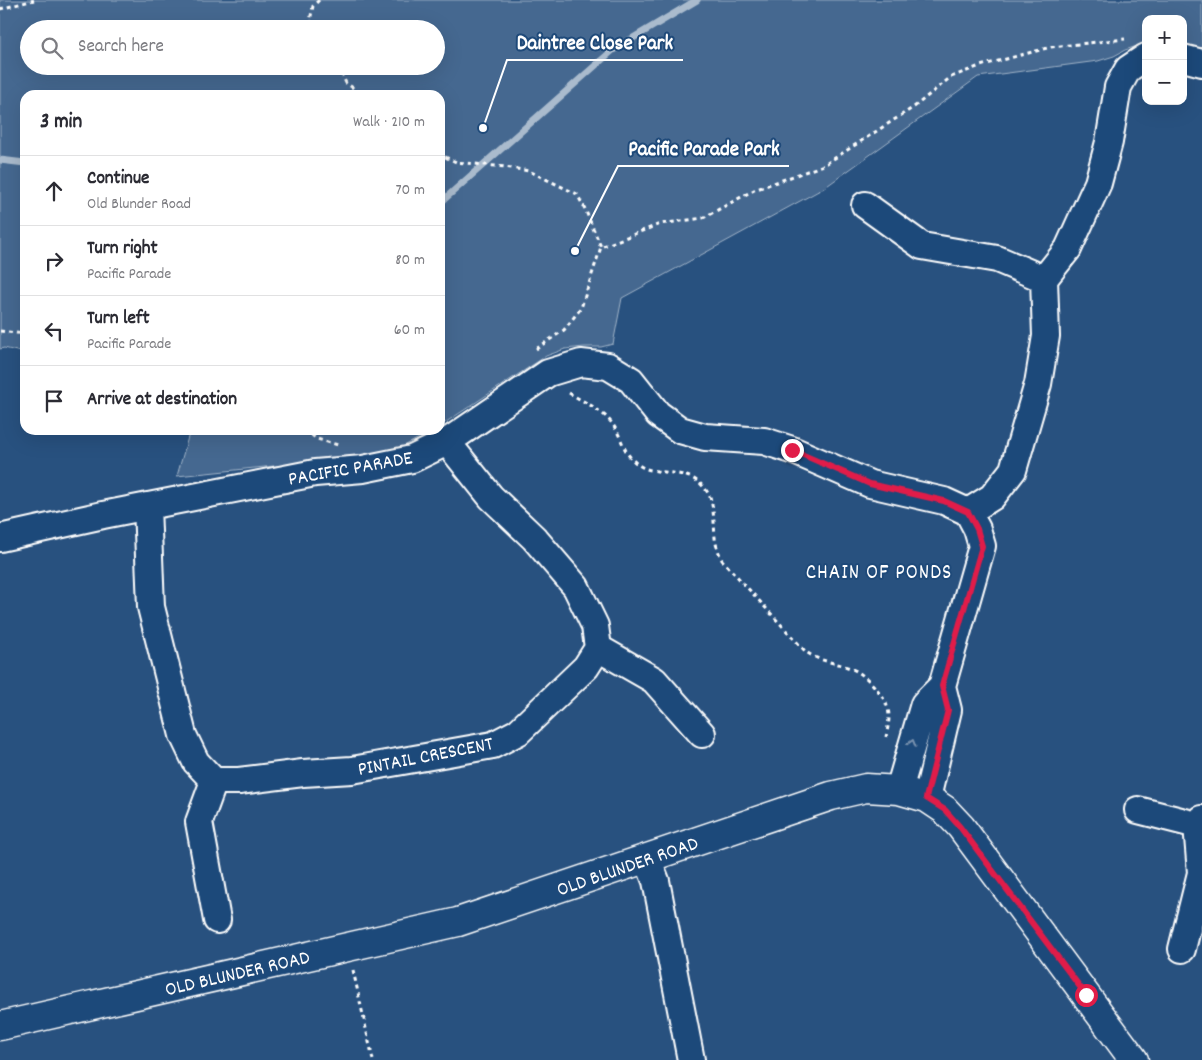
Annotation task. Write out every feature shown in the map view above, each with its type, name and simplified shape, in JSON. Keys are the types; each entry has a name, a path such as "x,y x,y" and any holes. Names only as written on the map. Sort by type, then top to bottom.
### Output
{"main road":[{"name":"OLD BLUNDER ROAD","path":"0,1026 458,922 831,796 866,788 898,790 926,798 945,810 960,827 1134,1060"}],"street":[{"path":"1187,59 1202,62"},
{"path":"898,790 924,704 942,686 982,546 977,529 968,512 992,497 1012,470 1038,384 1046,336 1044,279 1068,249 1098,183 1109,142 1118,87 1128,69 1142,60"},
{"path":"865,205 922,246 997,258 1044,279"},
{"name":"PACIFIC PARADE","path":"0,538 315,473 363,469 412,460 447,442 548,373 581,364 608,366 631,380 658,414 680,430 705,437 764,441 792,450 870,484 944,501 968,512"},
{"path":"447,442 491,496 534,538 576,587 595,626 598,648 654,680 702,734"},
{"path":"148,506 150,607 183,735 196,762 214,781 199,822 217,920"},
{"name":"PINTAIL CRESCENT","path":"214,781 239,781 303,773 352,770 493,745 518,732 586,667 598,648"},
{"path":"926,798 948,710 942,686"},
{"path":"1138,810 1200,822 1201,873 1182,949"},
{"path":"647,858 656,881 691,1060"}],"path":[{"path":"0,9 34,0"},
{"path":"310,20 313,6 319,0"},
{"path":"601,247 660,224 703,218 754,190 824,165 914,107 951,77 980,66 1051,47 1127,39"},
{"path":"342,75 346,83 355,90"},
{"path":"445,157 456,162 529,171 577,194 601,247 581,308 564,330 534,350 548,373 559,386 609,419 626,453 638,465 645,469 689,476 703,486 710,494 715,538 722,560 806,652 824,662 855,670 874,685 887,705 889,720 886,740 890,744 910,749"},
{"path":"0,331 20,333"},
{"path":"348,947 373,1060"}],"shaded area":[{"path":"0,0 1202,0 1202,49 1187,47 1187,15 1142,15 1142,44 1114,56 1098,61 978,77 824,188 622,298 613,344 601,347 565,349 546,356 445,423 445,90 20,90 20,352 4,348 0,349"},
{"path":"189,435 425,435 404,446 371,456 177,476"}],"waterway":[{"path":"445,199 613,50 697,0"},
{"path":"0,160 20,162"}],"place":[{"name":"Daintree Close Park","path":"483,128"},
{"name":"Pacific Parade Park","path":"575,251"}],"district":[{"name":"CHAIN OF PONDS","path":"879,571"}],"route":[{"path":"792,450 870,484 944,501 968,512 977,529 982,546 942,686 948,710 926,798 945,810 960,827 1086,995"}]}
